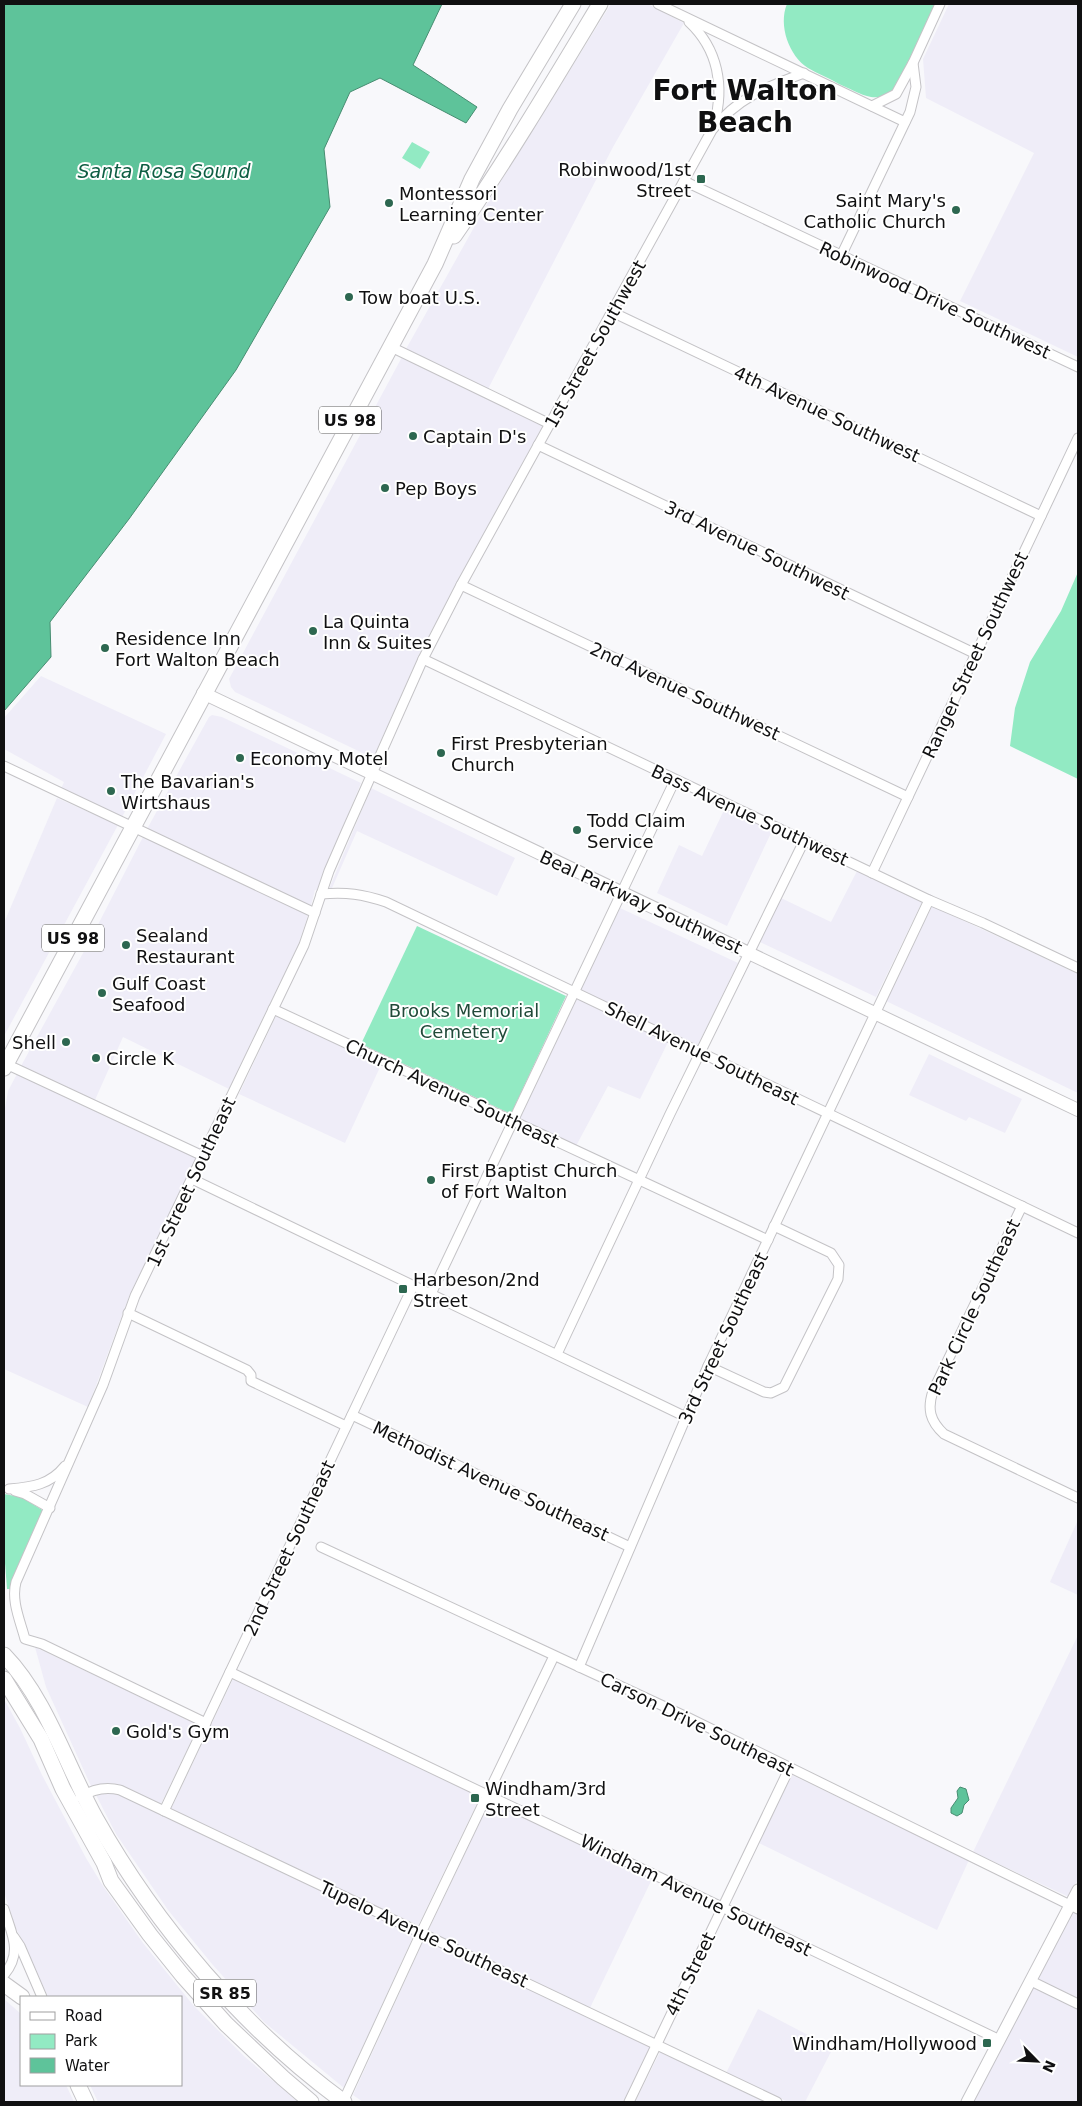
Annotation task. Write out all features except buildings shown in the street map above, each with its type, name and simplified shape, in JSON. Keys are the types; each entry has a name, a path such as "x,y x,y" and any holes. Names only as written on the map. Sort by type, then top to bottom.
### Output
{"main road":[{"name":"US 98","path":"435,264 472,179 510,109 573,4"},
{"name":"US 98","path":"5,1066 389,346 435,264 492,180 600,4"},
{"name":"Beal Parkway Southwest","path":"203,693 1078,1110"},
{"name":"SR 85","path":"4,1655 33,1694 49,1722 77,1799 111,1881 170,1961 232,2030 312,2102"},
{"name":"SR 85","path":"4,1679 77,1799 195,1961 259,2029 296,2064 344,2102"},
{"path":"4,1984 21,1996"},
{"path":"78,2086 86,2102"}],"street":[{"path":"658,4 905,122"},
{"path":"872,106 896,94 913,63 940,4"},
{"name":"1st Street Southwest","path":"684,17 695,27 706,43 717,69 719,83 718,105 712,130"},
{"path":"841,256 914,100 916,88 913,63"},
{"name":"1st Street Southwest","path":"372,773 423,659 461,585 712,130 729,110 742,100 804,73"},
{"name":"Robinwood Drive Southwest","path":"684,181 1078,367"},
{"name":"4th Avenue Southwest","path":"612,312 1041,516"},
{"path":"389,346 550,424"},
{"name":"Ranger Street Southwest","path":"872,873 1078,438"},
{"name":"3rd Avenue Southwest","path":"538,446 976,654"},
{"name":"2nd Avenue Southwest","path":"461,585 908,797"},
{"name":"Bass Avenue Southwest","path":"423,659 929,900 1078,968"},
{"path":"4,766 65,797 315,913"},
{"name":"1st Street Southeast","path":"206,1723 42,1644 25,1639 14,1592 16,1582 103,1385 128,1313 304,945 321,894 372,773"},
{"path":"431,1294 675,780"},
{"path":"557,1354 700,1052 804,840"},
{"name":"Shell Avenue Southeast","path":"321,894 345,892 360,894 386,902 1078,1233"},
{"name":"3rd Street Southeast","path":"579,1667 708,1366 929,900"},
{"name":"Church Avenue Southeast","path":"273,1009 768,1240"},
{"path":"5,1066 203,1156"},
{"path":"192,1179 686,1416"},
{"name":"Park Circle Southeast","path":"1022,1206 932,1391 929,1403 930,1412 936,1426 944,1434 1078,1498"},
{"path":"708,1366 764,1392 772,1393 784,1387 838,1279 839,1265 831,1253 774,1226"},
{"name":"2nd Street Southeast","path":"164,1811 414,1286"},
{"name":"Methodist Avenue Southeast","path":"128,1313 247,1370 251,1374 250,1381 346,1426"},
{"name":"Methodist Avenue Southeast","path":"352,1415 630,1547"},
{"path":"6,1489 44,1484 54,1478 68,1462"},
{"path":"6,1489 25,1494 50,1508"},
{"name":"Carson Drive Southeast","path":"321,1547 687,1718 789,1769 1064,1900 1074,1907"},
{"path":"344,2102 421,1933 554,1656"},
{"name":"Windham Avenue Southeast","path":"230,1672 1000,2040"},
{"name":"4th Street","path":"629,2102 789,1769"},
{"name":"Tupelo Avenue Southeast","path":"77,1799 101,1788 110,1787 120,1790 777,2102"},
{"path":"968,2102 1031,1981 1074,1907 1078,1890"},
{"path":"4,1909 12,1934 15,1956 4,1975"},
{"path":"12,1934 20,1946 42,1996"},
{"path":"1031,1981 1078,2004"}],"shaded area":[{"path":"611,4 648,4 684,23 613,147 488,389 406,349 491,197"},
{"path":"949,4 1078,4 1078,357 960,301 1034,153 926,98 923,59"},
{"path":"402,357 543,426 420,653 373,758 235,692 231,687 229,679"},
{"path":"41,676 166,734 122,817 61,789 64,782 4,749 4,718"},
{"path":"212,715 222,717 361,783 317,890 315,890 311,906 147,829 209,717"},
{"path":"371,788 515,858 497,896 357,831 332,888 329,889"},
{"path":"57,798 118,825 4,1036 4,923"},
{"path":"725,808 772,831 727,926 657,893 679,845 702,856"},
{"path":"143,837 308,915 299,943 229,1089 123,1037 95,1100 21,1066 88,944"},
{"path":"857,871 922,902 876,997 760,942 781,898 831,922"},
{"path":"932,906 1078,974 1078,1093 886,1001"},
{"path":"620,908 738,963 698,1045 580,990"},
{"path":"577,998 668,1042 640,1099 608,1086 576,1146 519,1120"},
{"path":"276,1016 381,1065 345,1143 239,1094"},
{"path":"929,1054 1022,1099 1005,1133 969,1117 966,1121 909,1095"},
{"path":"17,1074 196,1158 130,1294 88,1407 4,1369 4,1114 8,1091"},
{"path":"1078,1520 1078,1595 1050,1582"},
{"path":"1078,1635 1078,1879 1069,1897 973,1852"},
{"path":"35,1647 199,1725 161,1804 121,1785 109,1783 91,1786 46,1687"},
{"path":"233,1679 480,1797 418,1926 171,1809"},
{"path":"4,1699 86,1858 143,1943 193,2005 245,2057 298,2102 98,2102 90,2086 182,2086 182,1996 48,1996 16,1929 4,1892"},
{"path":"792,1775 969,1860 937,1930 759,1843"},
{"path":"110,1792 119,1794 414,1935 344,2088 264,2022 212,1964 168,1910 116,1834 96,1795"},
{"path":"490,1801 652,1879 590,2008 428,1931"},
{"path":"1073,1912 1078,1914 1078,1998 1038,1979"},
{"path":"424,1939 650,2047 623,2102 363,2102 353,2095"},
{"path":"1033,1988 1078,2009 1078,2102 973,2102"},
{"path":"4,1999 20,2013 20,2086 66,2086 74,2102 4,2102"},
{"path":"758,2009 833,2048 805,2102 788,2102 726,2073"},
{"path":"660,2052 766,2102 635,2102"}],"green space":[{"path":"787,4 936,4 900,82 888,94 880,97 871,97 839,84 801,63 795,56 787,39 784,21"},
{"path":"412,142 430,152 420,169 402,158"},
{"path":"1078,572 1078,779 1010,746 1015,708 1030,662 1061,611"},
{"name":"Brooks Memorial Cemetery","path":"417,926 566,996 511,1114 361,1044"},
{"path":"4,1494 21,1497 44,1511 11,1589 7,1589 4,1550"}],"water":[{"name":"Santa Rosa Sound","path":"4,4 442,4 413,65 477,107 466,123 380,78 350,92 324,149 330,207 236,370 129,519 50,622 51,657 4,711"},
{"path":"960,1787 966,1789 969,1800 964,1805 962,1813 957,1816 951,1813 951,1808 958,1798 957,1791"}],"place":[{"name":"Robinwood/1st Street","path":"701,179"},
{"name":"Montessori Learning Center","path":"389,203"},
{"name":"Saint Mary's Catholic Church","path":"956,210"},
{"name":"Tow boat U.S.","path":"349,297"},
{"name":"Captain D's","path":"413,436"},
{"name":"Pep Boys","path":"385,488"},
{"name":"La Quinta Inn & Suites","path":"313,631"},
{"name":"Residence Inn Fort Walton Beach","path":"105,648"},
{"name":"First Presbyterian Church","path":"441,753"},
{"name":"Economy Motel","path":"240,758"},
{"name":"The Bavarian's Wirtshaus","path":"111,791"},
{"name":"Todd Claim Service","path":"577,830"},
{"name":"Sealand Restaurant","path":"126,945"},
{"name":"Gulf Coast Seafood","path":"102,993"},
{"name":"Shell","path":"66,1042"},
{"name":"Circle K","path":"96,1058"},
{"name":"First Baptist Church of Fort Walton","path":"431,1180"},
{"name":"Harbeson/2nd Street","path":"403,1289"},
{"name":"Gold's Gym","path":"116,1731"},
{"name":"Windham/3rd Street","path":"475,1798"},
{"name":"Windham/Hollywood","path":"987,2043"}],"district":[{"name":"Fort Walton Beach","path":"745,106"}]}
